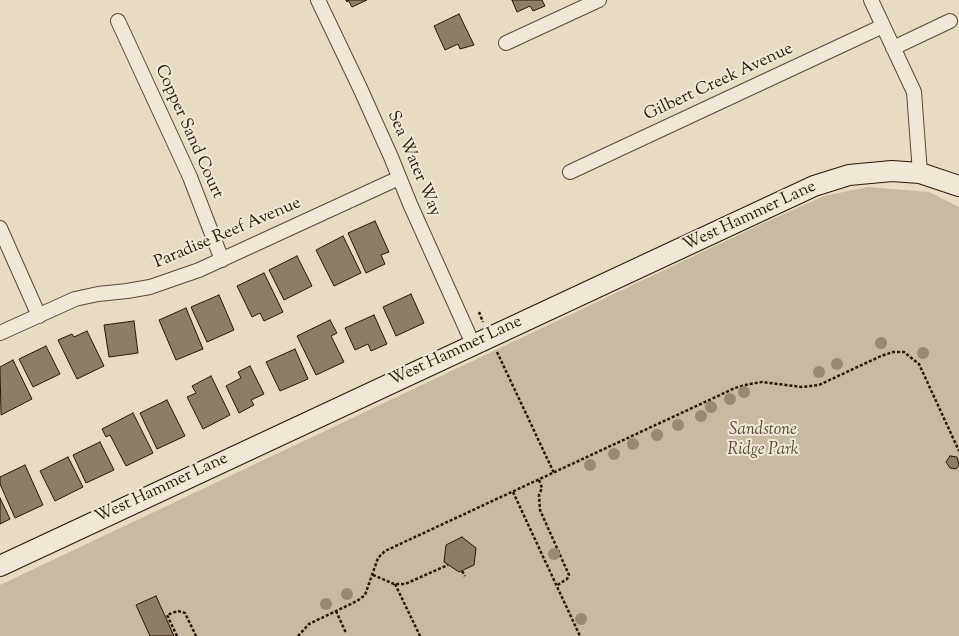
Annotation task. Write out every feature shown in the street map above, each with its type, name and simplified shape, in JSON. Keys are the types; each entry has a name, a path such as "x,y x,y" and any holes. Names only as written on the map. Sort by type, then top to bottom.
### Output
{"street":[{"name":"Sea Water Way","path":"318,0 360,88 410,204 474,344"},
{"path":"506,43 599,0"},
{"path":"871,0 914,92 920,173"},
{"name":"Copper Sand Court","path":"118,21 187,171 222,260"},
{"path":"893,48 950,21"},
{"name":"Gilbert Creek Avenue","path":"570,172 883,26"},
{"name":"West Hammer Lane","path":"0,566 814,186 849,174 892,170 920,173 959,186"},
{"name":"Paradise Reef Avenue","path":"0,333 75,299 98,294 127,292 150,287 199,270 399,178"},
{"path":"0,228 39,316"}],"path":[{"path":"496,349 554,473"},
{"path":"298,636 309,624 357,601 365,595 378,558 385,551 735,388 762,382 802,387 819,385 881,356 893,352 904,352 919,364 959,451"},
{"path":"539,480 542,488 539,495 540,510 569,575 567,579 556,586"},
{"path":"513,492 580,636"},
{"path":"373,575 394,584 405,584 448,565"},
{"path":"462,571 466,576"},
{"path":"394,584 420,636"},
{"path":"177,636 167,615 178,611 185,613 196,636"},
{"path":"336,611 346,633"}],"green space":[{"name":"Sandstone Ridge Park","path":"868,187 929,192 959,207 959,636 0,636 0,585 753,228 824,196"}],"building":[{"path":"348,0 367,0 352,7"},
{"path":"512,0 542,0 545,6 533,11 530,6 517,12"},
{"path":"459,14 474,45 460,49 458,44 445,50 434,26"},
{"path":"375,221 389,252 381,255 385,264 366,273 348,233"},
{"path":"343,236 361,273 334,286 316,250"},
{"path":"297,256 312,286 284,300 269,270"},
{"path":"264,273 283,312 264,321 260,313 252,317 237,286"},
{"path":"411,294 424,323 396,336 383,307"},
{"path":"219,295 234,330 207,342 191,307"},
{"path":"186,308 203,349 176,360 159,320"},
{"path":"374,315 387,344 371,351 368,344 355,350 345,328"},
{"path":"330,320 337,333 331,336 344,362 316,375 297,336"},
{"path":"134,321 138,353 109,357 104,325"},
{"path":"87,331 104,366 77,379 58,340 72,334 74,337"},
{"path":"46,346 60,374 33,387 19,359"},
{"path":"295,349 308,379 280,391 266,362"},
{"path":"13,360 32,399 1,415 0,367"},
{"path":"250,366 264,394 251,400 254,405 239,413 226,386 241,378 238,372"},
{"path":"211,376 230,415 203,429 187,397 196,393 192,386"},
{"path":"167,400 185,436 157,449 140,413"},
{"path":"133,413 153,453 126,466 110,435 106,437 102,429"},
{"path":"100,442 114,470 86,483 73,455"},
{"path":"950,456 957,457 959,465 956,469 950,468 946,462"},
{"path":"68,457 83,487 55,501 40,471"},
{"path":"25,465 43,505 15,518 0,484 0,477"},
{"path":"0,498 10,519 0,524"},
{"path":"462,537 476,548 474,565 459,572 444,562 446,545"},
{"path":"156,596 174,636 150,636 136,605"}]}
